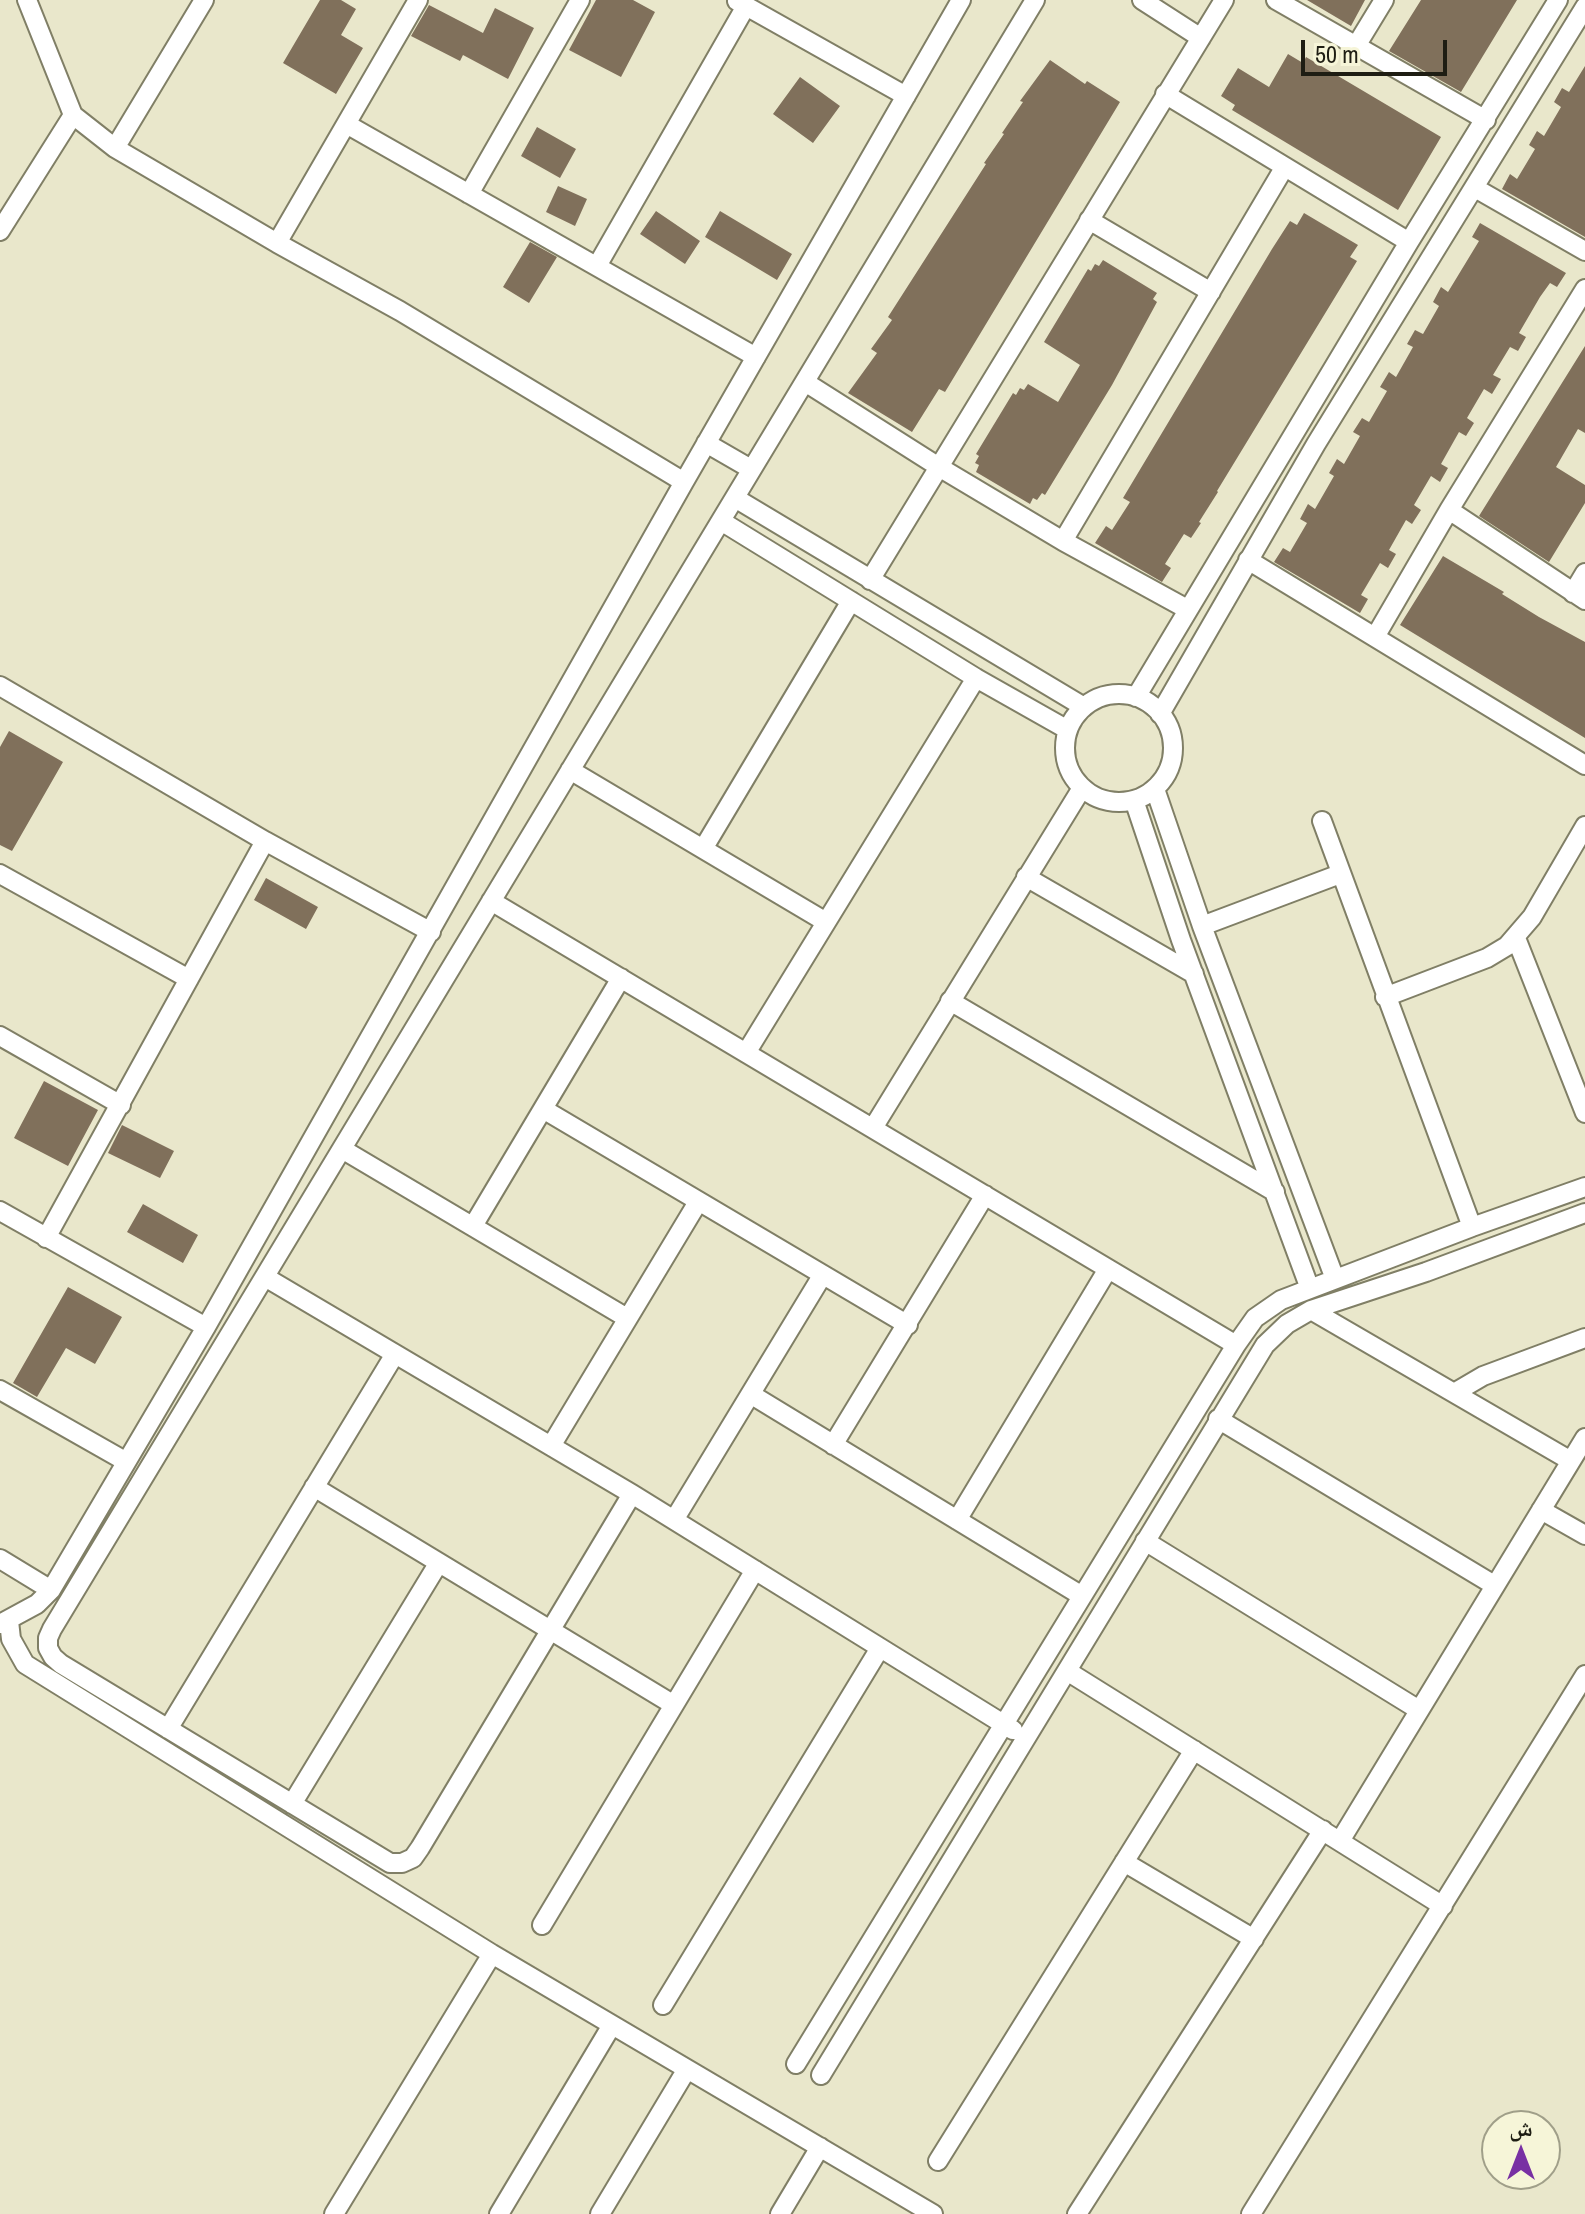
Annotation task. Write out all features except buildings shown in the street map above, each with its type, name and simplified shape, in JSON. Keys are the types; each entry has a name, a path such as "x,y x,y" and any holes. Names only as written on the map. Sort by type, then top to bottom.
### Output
{"street":[{"path":"27,0 73,115 115,148 400,311 684,482"},
{"path":"115,148 204,0"},
{"path":"277,243 418,0"},
{"path":"469,194 580,0"},
{"path":"933,2214 492,1954 25,1664 4,1623 37,1604 51,1590 206,1327 706,443 961,0"},
{"path":"632,1494 413,1858 402,1863 390,1863 168,1729 61,1664 48,1648 48,1638 1035,0"},
{"path":"1142,0 1201,38"},
{"path":"870,580 1224,0"},
{"path":"1276,0 1486,120"},
{"path":"1356,46 1384,0"},
{"path":"1136,697 1558,0"},
{"path":"597,266 740,3 906,96"},
{"path":"1160,714 1316,444 1585,7"},
{"path":"1165,94 1409,242"},
{"path":"0,231 73,115"},
{"path":"348,125 756,357"},
{"path":"1063,541 1284,168"},
{"path":"1475,188 1585,251"},
{"path":"1089,220 1211,292"},
{"path":"1375,637 1585,289"},
{"path":"805,382 1063,541 1187,609"},
{"path":"1296,432 1316,444"},
{"path":"706,443 751,469"},
{"path":"735,498 1084,707"},
{"path":"1449,510 1579,597 1585,573"},
{"path":"721,521 976,678 1068,730"},
{"path":"1248,560 1585,765"},
{"path":"703,849 851,601"},
{"path":"746,1053 976,678"},
{"path":"0,686 265,841 431,932"},
{"path":"1114,694 1136,697 1160,714 1171,735 1172,758 1163,780 1155,789 1134,800 1101,800 1074,779 1065,755 1068,730 1084,707 1114,694"},
{"path":"570,770 826,922"},
{"path":"873,1128 1082,788"},
{"path":"1155,789 1202,926 1335,1279"},
{"path":"1134,800 1194,974 1310,1289"},
{"path":"1322,821 1472,1227"},
{"path":"1385,997 1487,958 1516,938 1532,917 1585,826"},
{"path":"46,1238 265,841"},
{"path":"0,874 189,979"},
{"path":"1202,926 1340,874"},
{"path":"1026,877 1194,974"},
{"path":"491,901 1236,1345"},
{"path":"1516,938 1585,1112"},
{"path":"473,1226 621,978"},
{"path":"950,1001 1275,1192"},
{"path":"0,1036 121,1105"},
{"path":"543,1109 908,1325"},
{"path":"342,1149 627,1318"},
{"path":"796,2064 1250,1325 1268,1308 1310,1289 1585,1187"},
{"path":"833,1445 985,1195"},
{"path":"551,1446 698,1202"},
{"path":"0,1211 206,1327"},
{"path":"821,2075 1265,1345 1287,1324 1311,1310 1426,1272 1585,1213"},
{"path":"957,1520 1108,1269"},
{"path":"674,1520 822,1276"},
{"path":"265,1277 632,1494 1026,1738"},
{"path":"1311,1310 1571,1461"},
{"path":"1454,1393 1483,1376 1585,1338"},
{"path":"168,1729 395,1354"},
{"path":"0,1390 125,1461"},
{"path":"752,1395 1082,1596"},
{"path":"1218,1419 1494,1585"},
{"path":"1340,1841 1585,1438"},
{"path":"314,1487 674,1705"},
{"path":"1541,1510 1585,1535"},
{"path":"1145,1541 1419,1710"},
{"path":"0,1559 51,1590"},
{"path":"292,1804 438,1564"},
{"path":"542,1925 755,1570"},
{"path":"663,2005 880,1648"},
{"path":"1067,1671 1443,1906"},
{"path":"1251,2214 1585,1675"},
{"path":"938,2161 1194,1750"},
{"path":"1077,2214 1323,1830"},
{"path":"1124,1862 1254,1939"},
{"path":"334,2214 492,1954"},
{"path":"499,2214 612,2025"},
{"path":"600,2214 687,2069"},
{"path":"780,2214 820,2147"}]}
